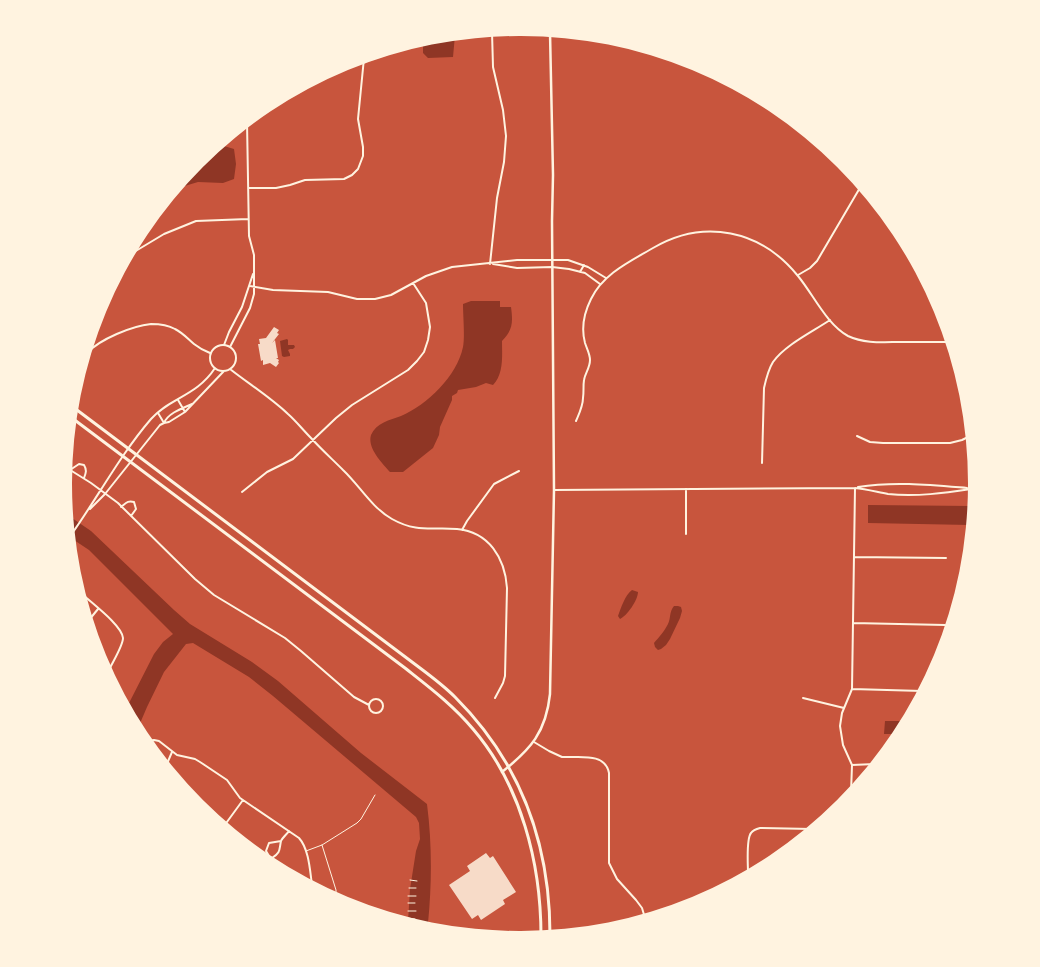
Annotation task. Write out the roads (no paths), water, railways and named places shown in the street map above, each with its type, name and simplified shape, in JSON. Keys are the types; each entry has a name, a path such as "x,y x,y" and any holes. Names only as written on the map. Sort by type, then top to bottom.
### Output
{"main road":[{"path":"78,411 420,668 445,688 483,729 508,766 529,810 542,853 549,897 550,930"},
{"path":"77,421 405,668 440,696 473,728 502,772 524,824 534,857 540,897 541,930"}],"street":[{"path":"490,264 497,198 504,162 506,136 504,114 492,67 492,37"},
{"path":"502,772 534,742 546,716 550,694 554,490 550,37"},
{"path":"248,188 276,188 305,180 344,179 352,175 358,169 363,156 363,147 358,119 363,65"},
{"path":"230,347 250,308 254,294 254,255 249,236 248,219 247,129"},
{"path":"798,275 810,268 817,261 858,191"},
{"path":"138,250 164,234 196,221 209,219 248,219"},
{"path":"576,421 582,404 584,380 590,362 590,354 583,334 584,319 591,300 600,284 622,267 668,240 689,234 709,232 732,234 750,238 775,252 798,275 830,320 842,332 849,336 873,342 945,342"},
{"path":"490,264 517,260 568,260 584,265 606,278"},
{"path":"250,286 273,290 328,292 367,300 391,295 426,276 452,267 468,264 490,264 517,268 569,269 585,273 600,284"},
{"path":"580,272 584,265"},
{"path":"224,345 242,307 254,271"},
{"path":"242,492 267,472 293,458 352,406 408,370 417,361 424,352 430,327 426,303 413,283"},
{"path":"762,463 764,388 766,377 773,363 780,354 830,320"},
{"path":"94,348 121,333 147,325 158,324 178,330 193,344 210,353"},
{"path":"75,529 88,511 105,494 132,462 160,425 169,422 185,412 224,371 230,369 235,364 235,352 230,347 224,345 214,348 210,353 210,360 214,368 224,371"},
{"path":"88,511 123,456 152,418 195,390 204,382 214,368"},
{"path":"230,369 288,414 352,479 370,502 388,516 406,525 422,529 462,530 477,535 491,546 498,555 505,570 506,588 505,676 495,698"},
{"path":"178,400 185,412"},
{"path":"164,423 166,418 194,404"},
{"path":"158,413 164,423"},
{"path":"857,436 870,442 882,444 950,443 965,438"},
{"path":"73,467 79,464 84,465 86,468 86,473 84,478"},
{"path":"72,471 84,478 122,507 194,579 214,595 285,638 354,697 369,705 371,711 376,713 380,712 383,707 381,701 376,699 371,700 369,705"},
{"path":"462,530 494,484 519,471"},
{"path":"855,488 870,485 928,485 968,488"},
{"path":"554,490 855,488 889,494 918,494 950,492 968,489"},
{"path":"852,783 852,765 841,738 841,720 844,708 852,690 855,488"},
{"path":"686,489 686,534"},
{"path":"122,507 126,502 134,502 136,509 131,516"},
{"path":"854,557 946,558"},
{"path":"88,600 121,632 123,638 122,643 112,665"},
{"path":"93,615 98,609"},
{"path":"853,623 945,625"},
{"path":"852,690 916,691"},
{"path":"803,698 844,708"},
{"path":"154,740 159,741 172,752 180,756 194,759 227,780 243,800 303,842 311,879"},
{"path":"534,742 557,756 597,758 604,762 608,768 610,773 609,864 617,879 636,900 642,908 644,914"},
{"path":"168,760 172,752"},
{"path":"852,765 868,764"},
{"path":"227,822 243,800"},
{"path":"748,869 748,839 752,832 760,828 804,829"},
{"path":"273,857 278,853 281,848 281,841 289,831"},
{"path":"267,853 266,851 270,843 281,841"}],"lane":[{"path":"306,851 322,845 357,823 361,819 375,795"},
{"path":"322,845 336,891"}]}
